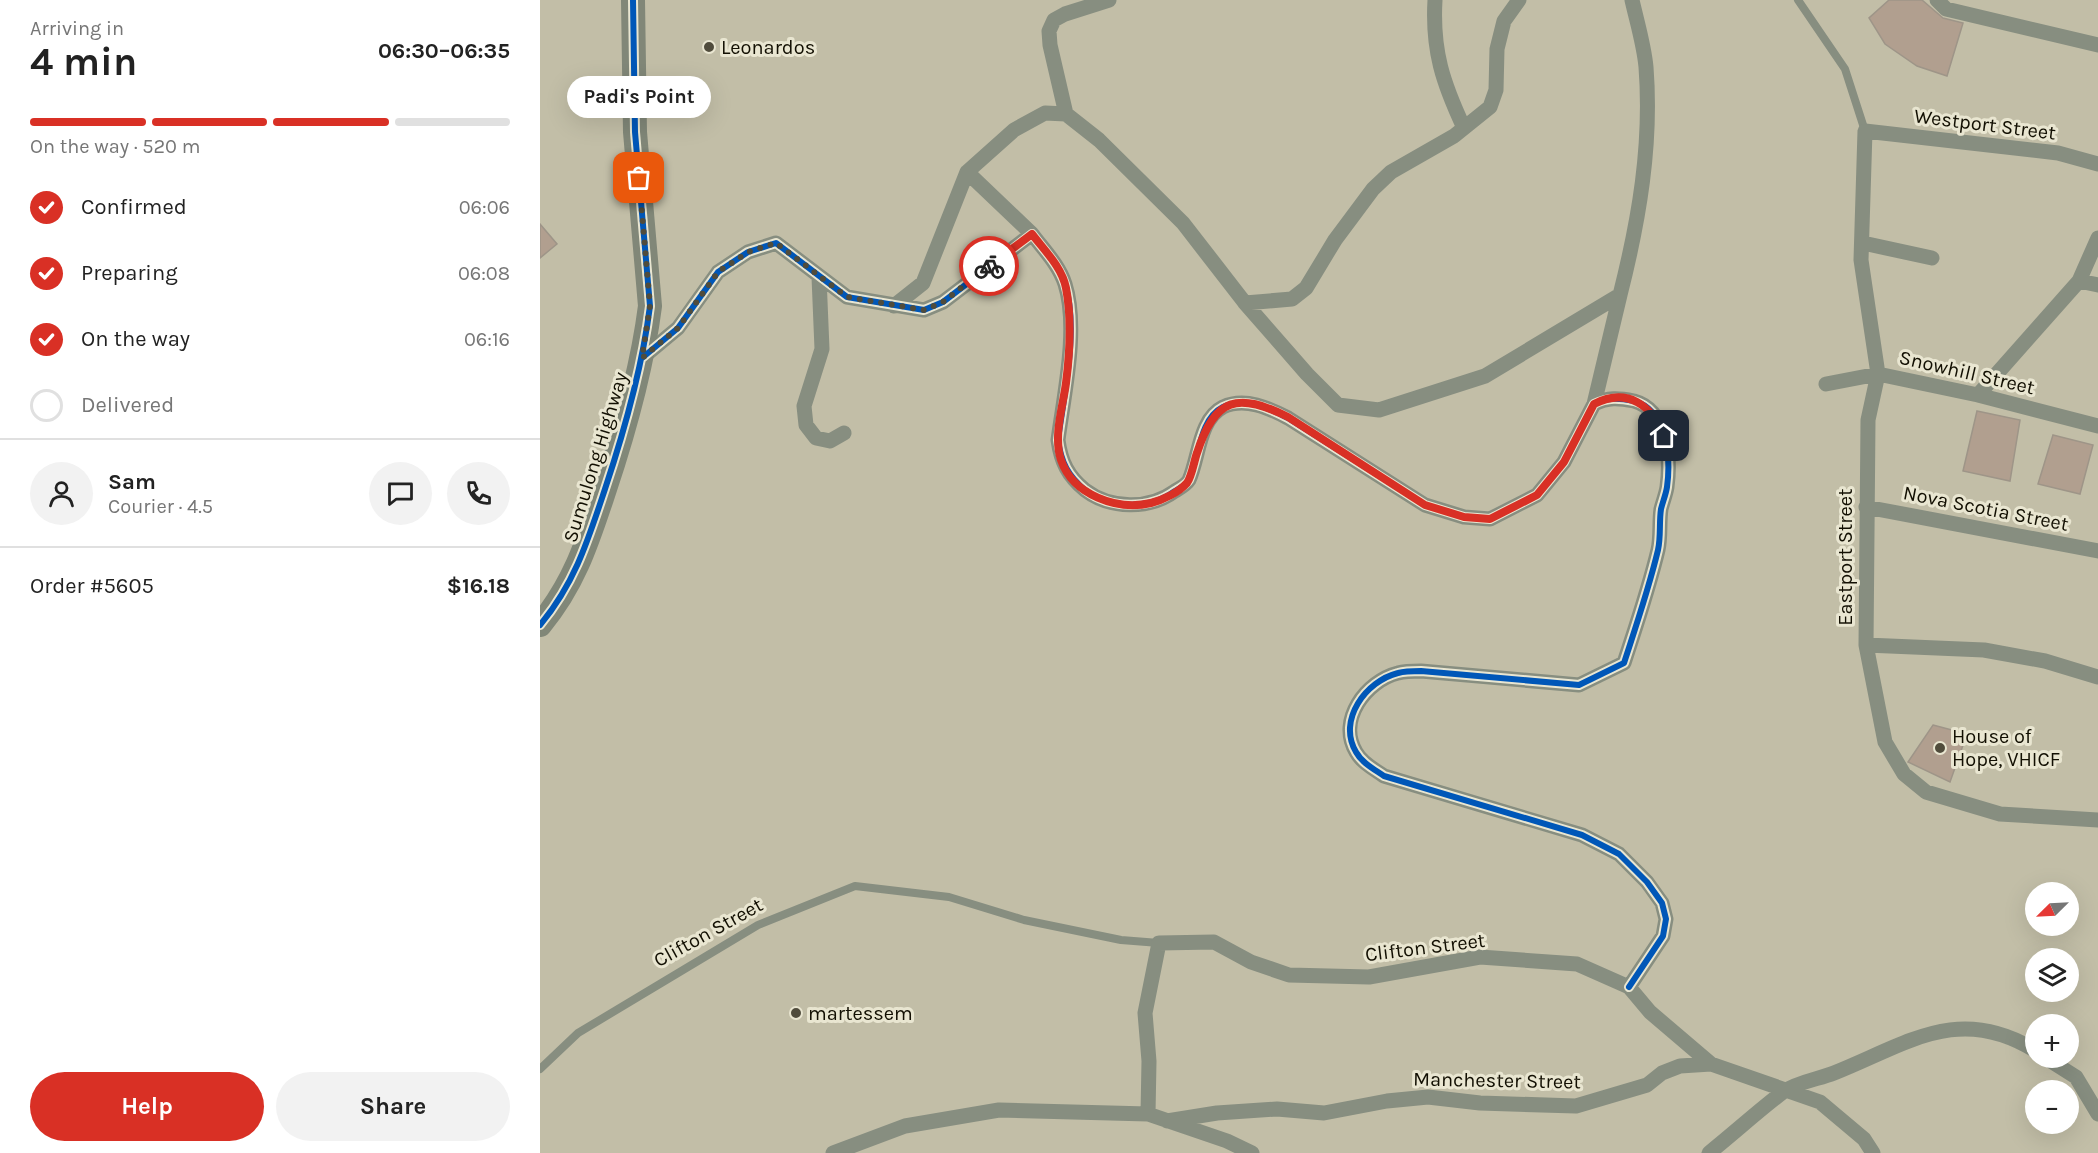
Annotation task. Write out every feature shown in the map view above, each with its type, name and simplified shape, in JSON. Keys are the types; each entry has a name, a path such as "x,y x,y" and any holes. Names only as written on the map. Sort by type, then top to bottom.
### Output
{"main road":[{"name":"Sumulong Highway","path":"540,625 566,591 576,572 617,455 642,358 650,306 635,132 633,0"}],"street":[{"path":"1066,114 1057,66 1050,45 1049,31 1054,20 1065,14 1109,0"},
{"path":"1435,0 1436,54 1444,86 1464,128"},
{"path":"1245,303 1292,299 1306,288 1335,240 1373,189 1391,172 1464,128 1490,107 1496,90 1497,49 1504,21 1519,0"},
{"path":"967,172 1032,234 1059,268 1066,285 1070,320 1066,379 1058,440 1061,460 1073,481 1100,500 1138,505 1171,495 1188,482 1202,435 1211,417 1221,408 1234,403 1264,405 1288,417 1425,505 1464,517 1490,519 1537,495 1564,462 1594,404 1637,224 1648,130 1646,65 1632,0"},
{"path":"1937,0 1946,9 2098,45"},
{"path":"894,306 923,283 967,172 1028,120 1045,113 1066,114 1099,140 1183,223 1245,303 1307,374 1338,405 1379,410 1485,376 1620,295"},
{"name":"Westport Street","path":"1865,131 2058,153 2098,164"},
{"name":"Eastport Street","path":"1865,131 1861,260 1878,374 1868,420 1866,645 1885,742 1904,774 1926,792 2000,814 2098,820"},
{"path":"642,358 678,328 718,272 748,252 776,243 847,297 924,310 943,302 1032,234"},
{"path":"1978,395 2079,280 2098,238"},
{"path":"1863,243 1932,258"},
{"path":"819,277 822,349 804,406 804,416 816,438 830,441 844,433"},
{"path":"2079,280 2098,285"},
{"name":"Snowhill Street","path":"1826,384 1878,374 1978,395 2098,426"},
{"path":"1594,404 1618,398 1643,404 1657,417 1664,436 1668,464 1667,489 1661,507 1659,547 1624,663 1579,685 1421,670 1397,673 1375,684 1360,700 1352,714 1349,734 1355,752 1367,765 1384,776 1582,835 1618,854 1647,882 1662,903 1665,919 1663,936 1629,987"},
{"name":"Nova Scotia Street","path":"1866,507 2098,551"},
{"path":"1866,645 1984,650 2045,662 2098,677"},
{"name":"Clifton Street","path":"1159,943 1214,942 1251,962 1289,975 1369,977 1480,957 1577,964 1629,987 1650,1012 1711,1064 1820,1102 1864,1139 1873,1153"},
{"path":"1148,1114 1149,1061 1145,1013 1159,943"},
{"path":"1709,1153 1786,1090 1834,1073 1915,1037 1971,1027 2025,1044"},
{"name":"Manchester Street","path":"1167,1121 1217,1113 1276,1109 1324,1113 1386,1101 1428,1097 1480,1103 1576,1106 1647,1085 1662,1073 1680,1066 1711,1064"},
{"path":"2062,1068 2076,1077 2098,1114"},
{"path":"832,1153 905,1126 999,1110 1148,1114 1227,1141 1252,1153"}],"lane":[{"path":"1798,0 1845,69 1865,131"},
{"name":"Clifton Street","path":"540,1069 578,1033 758,925 855,886 949,897 1024,920 1121,940 1159,943"}],"building":[{"path":"1889,0 1922,0 1943,18 1963,23 1947,76 1917,66 1885,44 1869,18"},
{"path":"540,224 557,244 540,258"},
{"path":"1977,411 2020,420 2010,481 1963,471"},
{"path":"2053,435 2093,445 2080,494 2038,484"},
{"name":"House of Hope, VHICF","path":"1933,725 1967,734 1950,782 1908,762"}],"cycle path":[{"path":"540,625 563,593 593,526 626,421 647,329 650,306 635,132 633,0"},
{"path":"642,358 678,328 718,272 748,252 776,243 847,297 924,310 943,302 1032,234 1059,270 1069,301 1071,341 1058,440 1061,455 1066,468 1079,485 1106,501 1130,505 1153,502 1183,486 1189,480 1209,420 1223,407 1248,403 1265,407 1288,418 1425,505 1464,517 1490,519 1537,495 1564,462 1594,404 1604,400 1618,399 1634,401 1645,406 1654,414 1664,436 1668,463 1667,490 1661,509 1658,550 1624,663 1579,685 1421,671 1401,672 1386,677 1366,693 1358,704 1350,727 1351,740 1356,752 1368,766 1384,776 1582,835 1619,854 1647,882 1662,903 1666,919 1663,936 1629,987"}],"way so far":[{"path":"639,178 650,306 642,358 678,328 718,272 748,252 776,243 847,297 924,310 943,302 989,266"}],"place":[{"name":"Leonardos","path":"709,47"},
{"name":"Padi's Point","path":"639,178"},
{"name":"House of Hope, VHICF","path":"1940,748"},
{"name":"martessem","path":"796,1013"}],"route":[{"path":"989,266 1032,234 1059,268 1066,285 1070,320 1066,379 1058,440 1061,460 1073,481 1100,500 1138,505 1171,495 1188,482 1202,435 1211,417 1221,408 1234,403 1264,405 1288,417 1425,505 1464,517 1490,519 1512,510 1537,495 1564,462 1594,404 1618,398 1643,404 1657,417 1664,436"}]}
